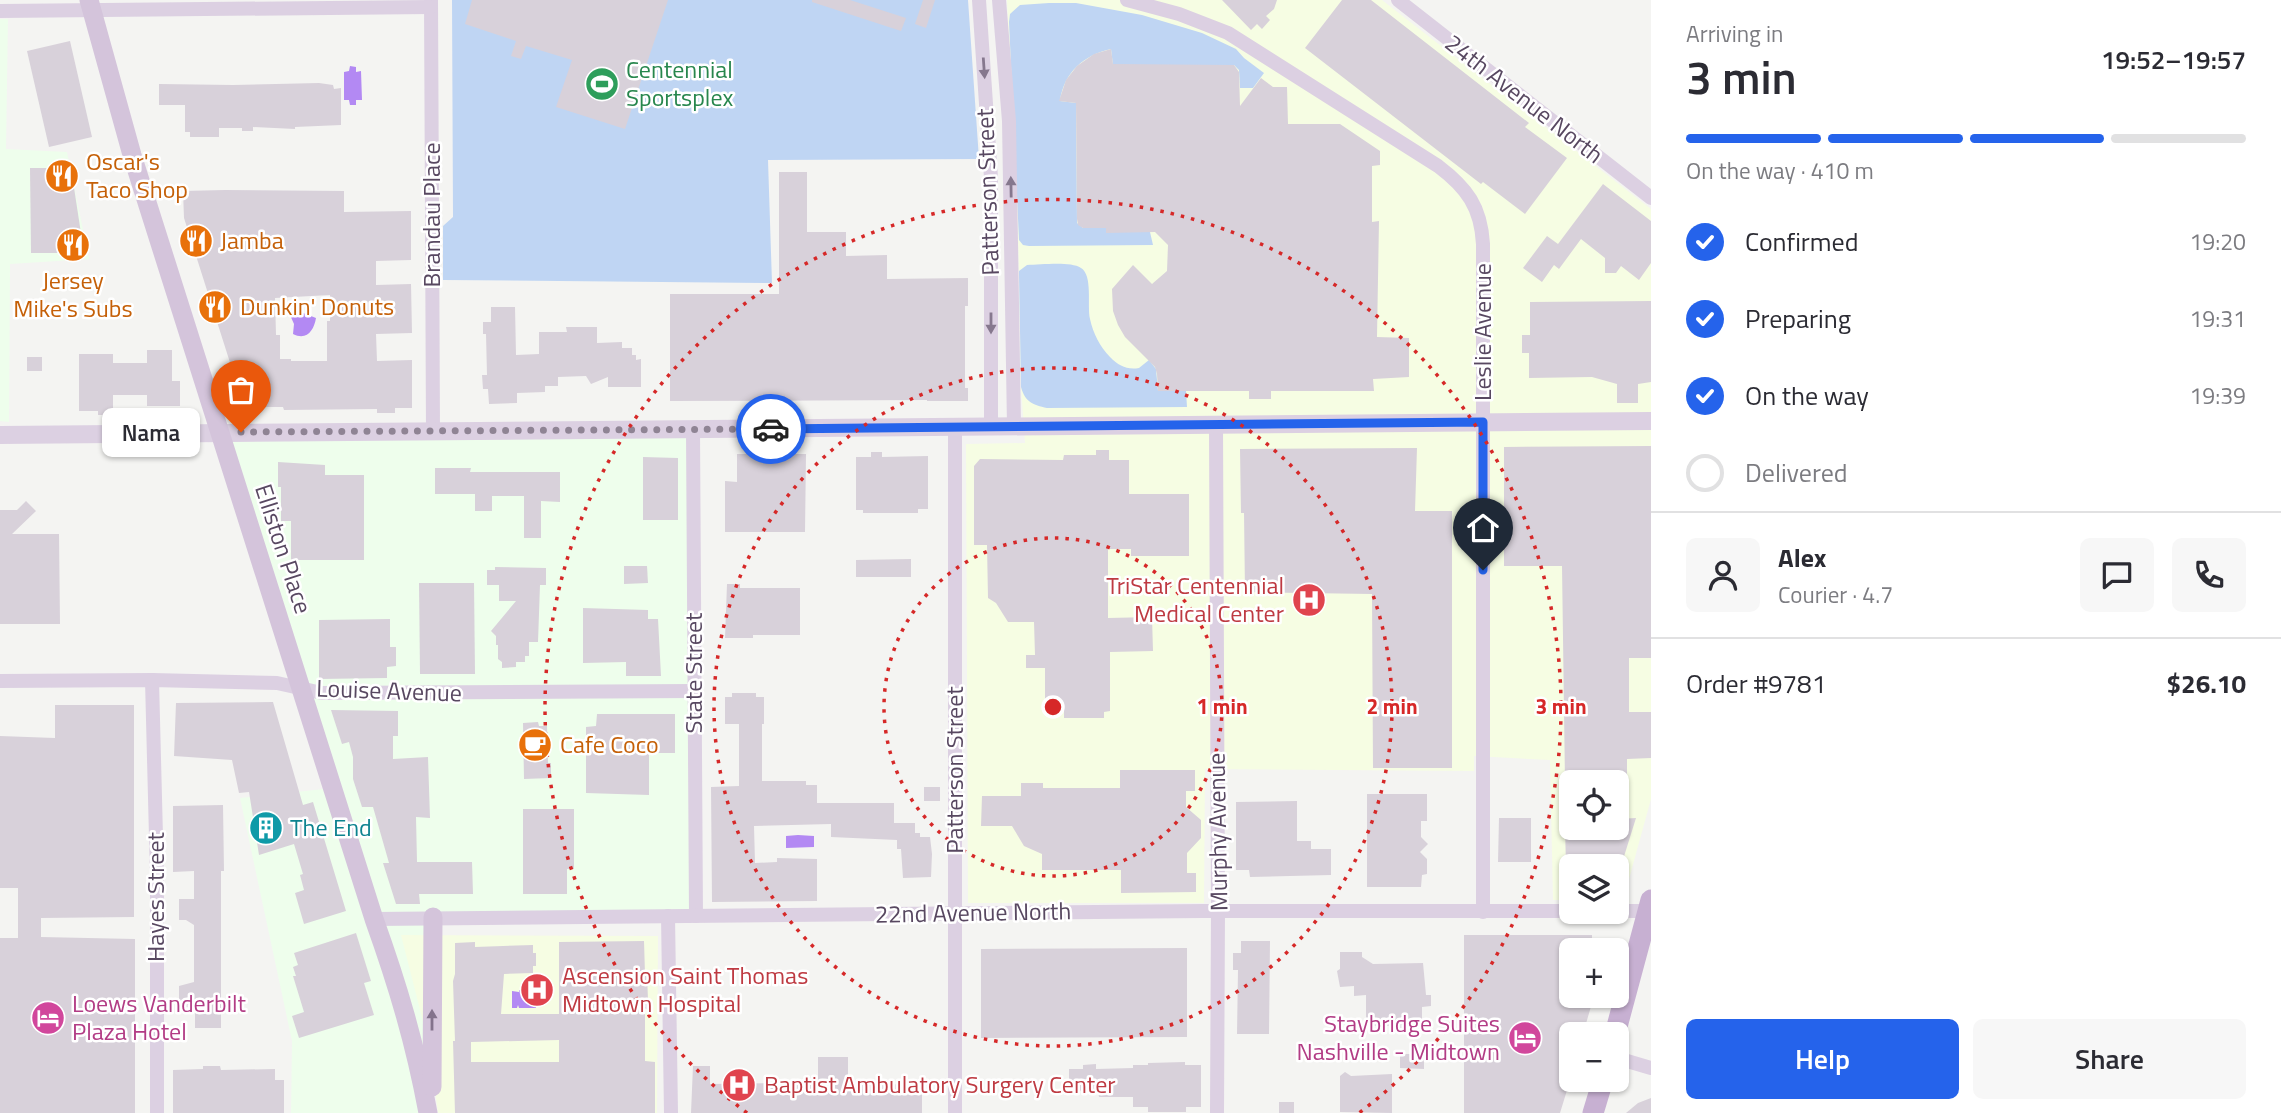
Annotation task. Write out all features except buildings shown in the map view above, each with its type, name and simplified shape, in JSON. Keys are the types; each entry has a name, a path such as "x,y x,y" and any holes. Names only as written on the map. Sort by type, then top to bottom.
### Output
{"main road":[{"name":"Elliston Place","path":"90,5 132,155 409,1024 430,1113"},
{"path":"1618,1022 1650,907"},
{"path":"430,1113 433,917"},
{"path":"1593,1113 1599,1092"}],"street":[{"name":"Patterson Street","path":"979,0 991,178 990,427"},
{"path":"999,0 1009,121 1013,426"},
{"name":"Leslie Avenue","path":"1127,0 1179,14 1228,33 1438,166 1462,187 1475,206 1482,229 1483,912"},
{"name":"24th Avenue North","path":"1398,0 1651,198"},
{"path":"0,11 90,5 431,4"},
{"name":"Brandau Place","path":"431,4 433,431"},
{"path":"0,435 1651,421"},
{"name":"Murphy Avenue","path":"1216,424 1219,911 1217,1113"},
{"name":"Patterson Street","path":"955,428 955,1113"},
{"name":"State Street","path":"693,430 696,916"},
{"name":"Hayes Street","path":"152,680 157,876 157,1113"},
{"name":"Louise Avenue","path":"0,681 277,683 322,693 694,691"},
{"path":"1629,910 1650,907"},
{"name":"22nd Avenue North","path":"374,919 1219,911 1559,911"},
{"path":"668,916 671,1113"},
{"path":"1629,1062 1651,1068"}],"shaded area":[{"path":"452,0 968,0 979,159 768,160 772,283 443,280 443,226 453,217"},
{"name":"TriStar Centennial Medical Center","path":"1007,0 1382,0 1651,209 1651,799 1629,879 1629,854 1559,854 1559,900 1553,900 1550,760 1474,756 1474,771 1205,769 1204,903 968,903 966,444 1025,443 1021,387 1018,233"},
{"path":"1076,3 1142,15 1202,33 1236,49 1264,73 1253,88 1240,88 1239,70 1234,65 1113,65 1111,49 1084,60 1071,73 1060,101 1076,103 1077,223 1083,228 1106,228 1106,232 1150,232 1153,245 1029,246 1023,245 1019,240 1010,14 1020,5"},
{"path":"0,19 8,19 6,149 67,152 89,259 10,264 9,422 0,421"},
{"path":"350,66 356,67 356,72 361,71 362,100 356,100 356,105 350,105 349,100 344,100 344,72 349,71"},
{"path":"1063,264 1081,268 1087,277 1091,324 1103,349 1117,363 1127,368 1139,368 1149,360 1156,369 1158,391 1186,391 1187,407 1047,408 1027,399 1021,387 1019,271 1027,265"},
{"path":"293,309 316,318 314,327 306,335 293,334 294,324 290,315"},
{"path":"687,430 696,916 433,917 432,1113 291,1113 292,1041 240,798 333,788 220,432"},
{"path":"786,836 814,836 814,847 786,848"},
{"name":"Ascension Saint Thomas Midtown Hospital","path":"401,935 658,936 657,1113 438,1113 429,1045"},
{"path":"536,990 536,1008 519,1008 518,1005 517,1008 512,1008 512,991"}],"way so far":[{"path":"241,432 771,429"}],"place":[{"name":"Centennial Sportsplex","path":"602,84"},
{"name":"Oscar's Taco Shop","path":"62,176"},
{"name":"Jamba","path":"196,241"},
{"name":"Jersey Mike's Subs","path":"73,245"},
{"name":"Dunkin' Donuts","path":"215,307"},
{"name":"Nama","path":"241,432"},
{"name":"TriStar Centennial Medical Center","path":"1309,600"},
{"name":"Cafe Coco","path":"535,745"},
{"name":"The End","path":"266,828"},
{"name":"Ascension Saint Thomas Midtown Hospital","path":"537,990"},
{"name":"Loews Vanderbilt Plaza Hotel","path":"48,1018"},
{"name":"Staybridge Suites Nashville - Midtown","path":"1525,1038"},
{"name":"Baptist Ambulatory Surgery Center","path":"739,1085"}],"route":[{"path":"771,429 1483,422 1483,570"}]}
